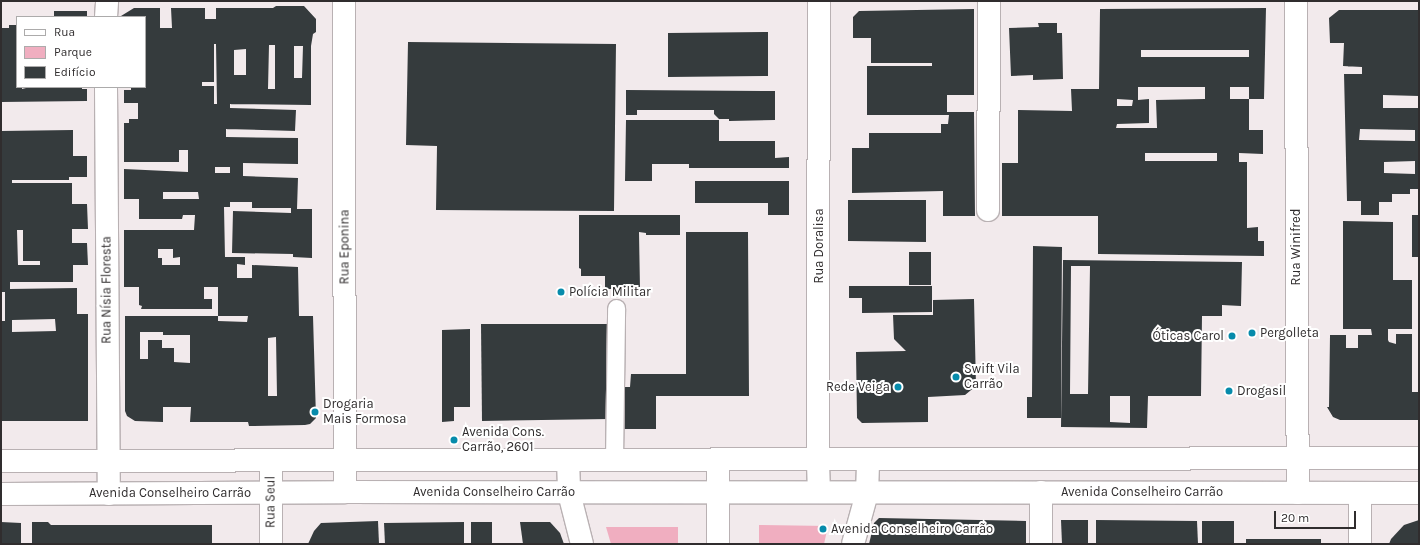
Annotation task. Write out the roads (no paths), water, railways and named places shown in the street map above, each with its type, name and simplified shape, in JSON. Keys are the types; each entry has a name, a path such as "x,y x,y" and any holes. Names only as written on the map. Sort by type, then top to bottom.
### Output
{"main road":[{"path":"106,16 107,1"},
{"name":"Rua Eponina","path":"344,1 345,492"},
{"name":"Rua Doralisa","path":"820,1 818,459 820,492"},
{"path":"988,210 989,1"},
{"name":"Rua Winifred","path":"1296,1 1296,458 1298,492"},
{"name":"Rua Nísia Floresta","path":"106,88 109,494"},
{"path":"1,461 1419,458"},
{"path":"718,459 718,544"},
{"path":"853,544 867,492 868,459"},
{"name":"Rua Seul","path":"271,460 271,544"},
{"path":"568,460 569,493 582,544"},
{"name":"Avenida Conselheiro Carrão","path":"1,494 345,492 719,494 820,492 1419,493"},
{"path":"1041,492 1041,544"},
{"path":"1360,493 1360,544"}],"lane":[{"path":"614,460 616,308"}],"place":[{"name":"Polícia Militar","path":"561,292"},
{"name":"Pergolleta","path":"1252,333"},
{"name":"Óticas Carol","path":"1232,336"},
{"name":"Swift Vila Carrão","path":"956,377"},
{"name":"Rede Veiga","path":"898,387"},
{"name":"Drogasil","path":"1229,391"},
{"name":"Drogaria Mais Formosa","path":"315,412"},
{"name":"Avenida Cons. Carrão, 2601","path":"454,440"},
{"name":"Avenida Conselheiro Carrão","path":"823,529"}]}
